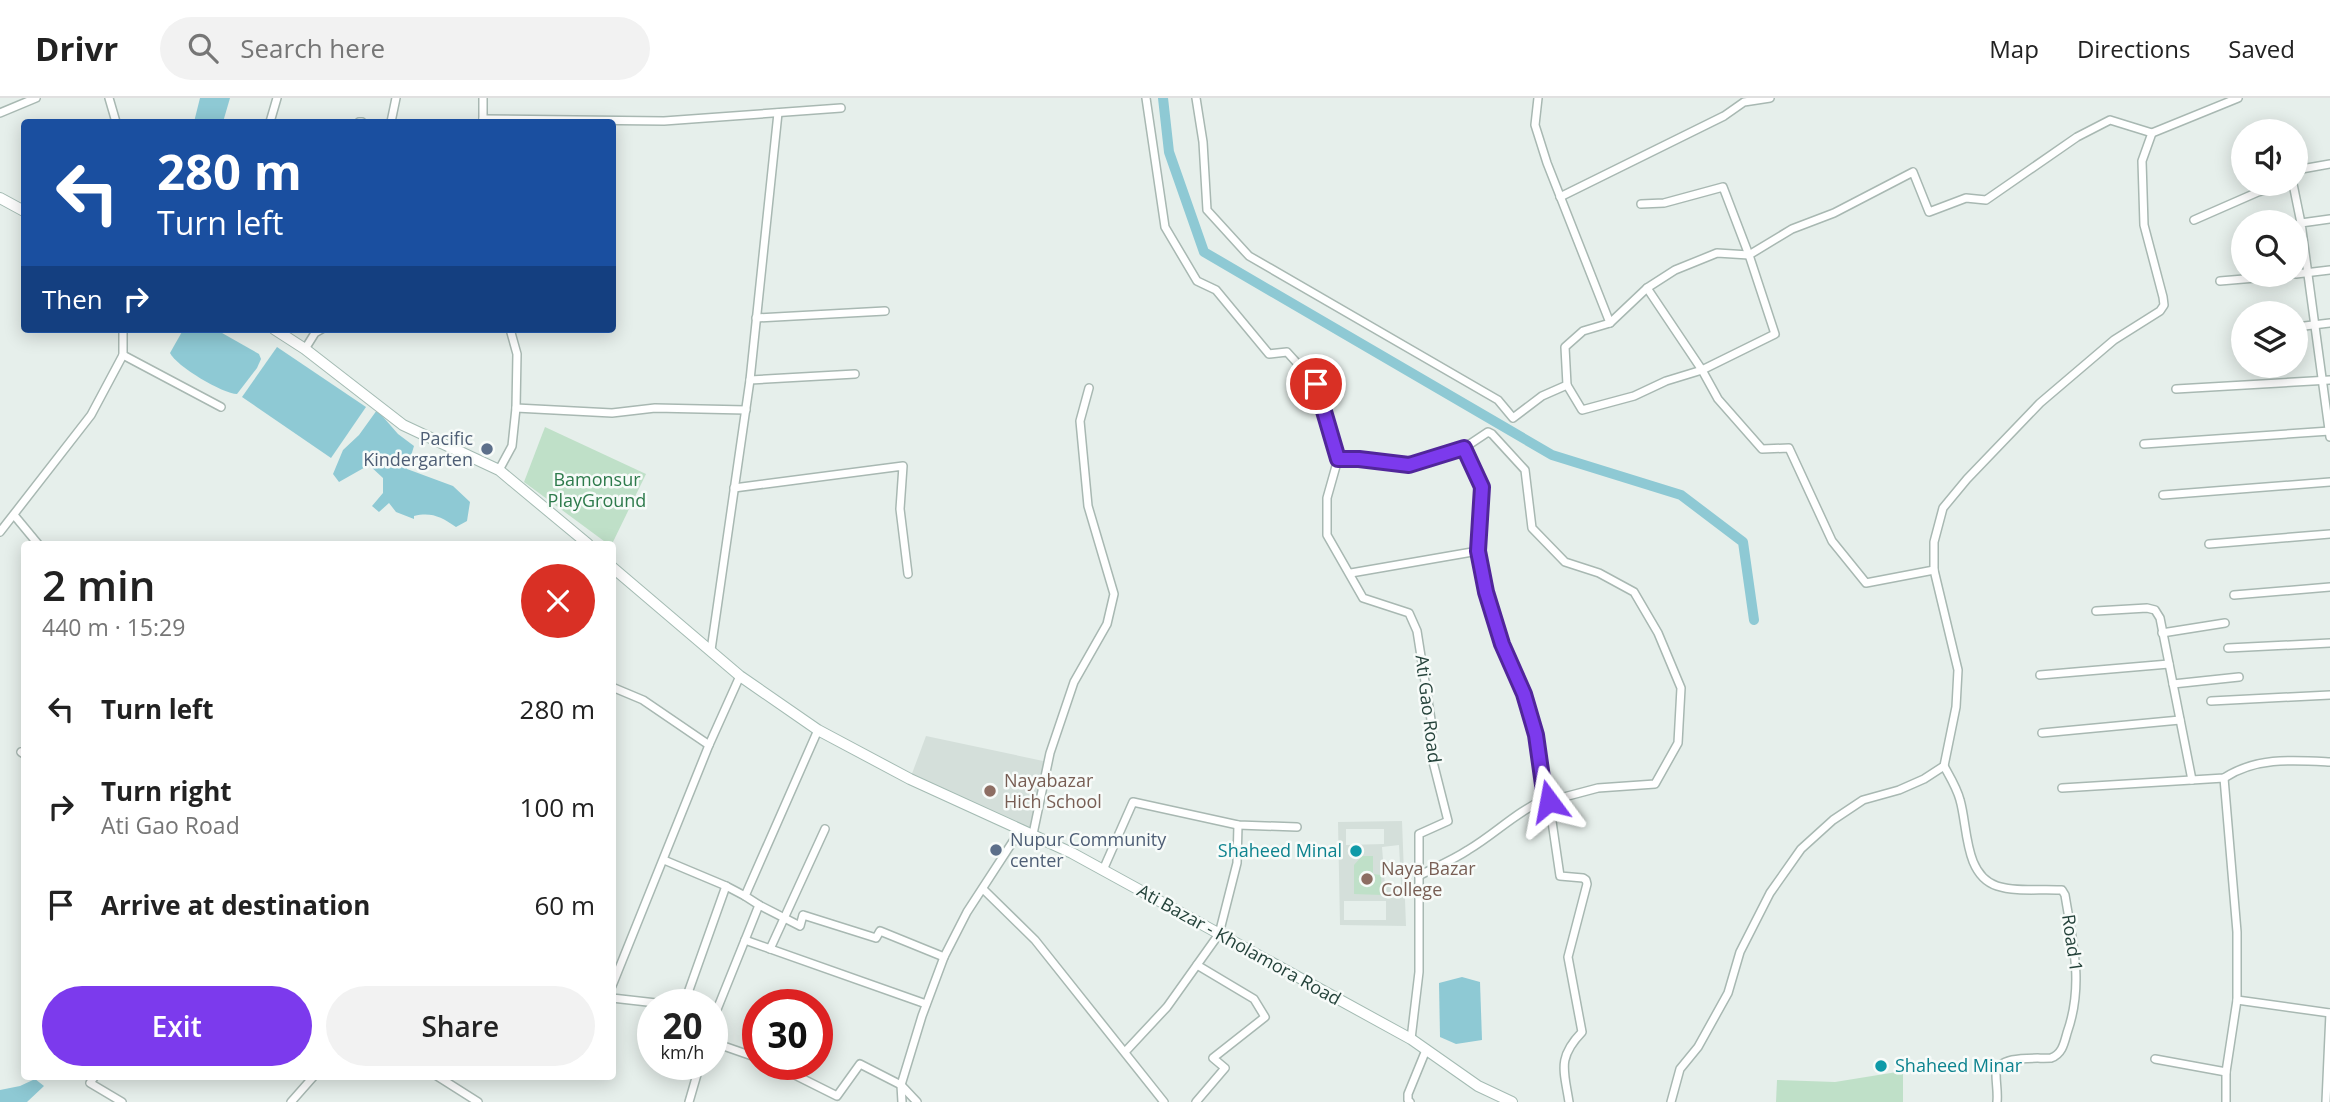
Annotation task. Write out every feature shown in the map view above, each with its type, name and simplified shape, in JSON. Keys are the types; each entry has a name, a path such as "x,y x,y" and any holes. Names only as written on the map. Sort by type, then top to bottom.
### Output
{"main road":[{"path":"0,198 21,209"},
{"path":"280,333 403,425 499,470 584,541"},
{"name":"Ati Bazar - Kholamora Road","path":"616,570 740,676 818,730 910,779 1033,834 1102,870 1411,1039 1478,1086 1512,1102"}],"street":[{"path":"0,113 36,98"},
{"path":"109,98 115,119"},
{"path":"271,119 277,98"},
{"path":"392,119 396,98"},
{"path":"483,98 483,119"},
{"path":"1146,98 1165,227 1197,281 1216,290 1269,354 1287,352 1316,384 1338,459 1409,465 1464,448 1488,432 1525,470 1532,528 1565,562 1599,573 1634,592 1658,633 1681,688 1678,743 1655,784 1598,788 1547,800 1505,822 1468,851 1420,875 1419,972 1411,1039"},
{"path":"1196,98 1203,142 1207,210 1249,256 1498,400 1514,418 1542,396 1567,385"},
{"path":"1538,98 1535,125 1560,197 1610,323"},
{"path":"1560,197 1724,116 1744,102 1770,98"},
{"path":"1641,204 1664,203 1723,187 1749,255 1775,334 1702,370 1666,381 1634,396 1582,410 1567,385 1565,347 1583,331 1610,323 1647,288 1675,270 1717,253 1749,255 1792,229 1834,213 1913,172 1929,212 1966,198 1986,200 2077,137 2110,120 2152,133 2238,98"},
{"path":"616,121 664,121 841,107"},
{"path":"711,650 750,380 778,113"},
{"path":"1671,1102 1680,1069 1698,1047 1728,992 1740,952 1770,893 1801,849 1833,820 1863,800 1899,790 1944,766 1956,707 1958,670 1934,570 1934,542 1943,508 2040,403 2115,340 2160,311 2164,305 2144,225 2142,161 2152,133"},
{"path":"2308,168 2330,164"},
{"path":"2194,220 2249,196"},
{"path":"2308,222 2330,219"},
{"path":"2144,443 2330,433 2326,380 2314,325 2308,267"},
{"path":"2309,273 2330,270"},
{"path":"2220,281 2231,280"},
{"path":"1647,288 1702,370 1718,399 1762,449 1788,447 1832,541 1866,583 1934,570"},
{"path":"756,318 885,311"},
{"path":"2308,326 2330,323"},
{"path":"0,532 91,415 123,355 123,333"},
{"path":"305,349 315,333"},
{"path":"499,470 512,446 516,408 517,354 511,333"},
{"path":"123,355 220,407"},
{"path":"750,380 855,374"},
{"path":"2176,389 2326,380"},
{"path":"1033,834 1050,753 1074,682 1107,624 1114,594 1088,506 1080,421 1089,388"},
{"path":"516,408 612,414 655,408 746,410"},
{"path":"1464,448 1482,487 1478,551 1486,592 1502,644 1524,694 1536,735 1560,876 1583,878 1587,884 1568,957 1582,1032 1572,1042 1563,1060 1569,1102"},
{"name":"Ati Gao Road","path":"1338,459 1327,498 1327,535 1363,598 1409,613 1417,631 1432,726 1430,750 1448,821 1419,834 1420,875"},
{"path":"734,488 903,466 900,509 908,574"},
{"path":"2163,495 2330,482"},
{"path":"14,515 36,541"},
{"path":"2209,544 2330,534"},
{"path":"1351,573 1478,551"},
{"path":"2234,595 2330,587"},
{"path":"2096,611 2147,608 2155,610 2169,664 2192,780"},
{"path":"2162,633 2225,623"},
{"path":"2228,648 2330,643"},
{"path":"2040,675 2169,664"},
{"path":"616,976 709,745 740,676"},
{"path":"2173,684 2239,677"},
{"path":"616,689 643,700 709,745"},
{"path":"2211,701 2330,695"},
{"path":"2042,733 2180,720"},
{"path":"745,896 818,730"},
{"path":"2062,788 2224,778 2240,767 2288,759 2330,762"},
{"name":"Road 1","path":"1944,766 1961,802 1970,857 1984,876 1994,886 2062,890 2078,971 2074,1012 2062,1050 2057,1056 2050,1058 2008,1060 1998,1067 1997,1102"},
{"path":"2224,778 2237,932 2237,1000 2226,1072 2226,1102"},
{"path":"1102,870 1133,802 1238,825 1297,827"},
{"path":"1125,1052 1167,1007 1219,934 1237,863 1238,825"},
{"path":"770,949 825,829"},
{"path":"902,1102 901,1085 944,957 967,912 1021,829"},
{"path":"664,860 726,886 800,926 803,915 876,937 880,931 944,957"},
{"path":"689,989 726,886"},
{"path":"983,889 1035,940 1164,1102"},
{"path":"724,989 760,905"},
{"path":"745,940 926,1004"},
{"path":"1196,1102 1225,1068 1213,1058 1265,1017 1254,999 1197,965"},
{"path":"616,998 637,1001"},
{"path":"2237,1000 2330,1013 2326,1102"},
{"path":"1410,1102 1408,1094 1426,1050"},
{"path":"2155,1059 2226,1072"},
{"path":"805,1080 837,1096 860,1064 901,1085 917,1102"},
{"path":"92,1080 90,1083 122,1102"},
{"path":"291,1102 310,1080"},
{"path":"443,1080 478,1102"},
{"path":"689,1101 695,1080"}],"shaded area":[{"name":"Nayabazar Hich School","path":"926,736 1048,762 1033,834 910,779"},
{"path":"1402,821 1406,926 1340,925 1338,822","holes":["1346,829 1384,829 1384,844 1346,845","1399,845 1401,884 1385,885 1382,847","1344,901 1386,901 1386,920 1344,920"]}],"green space":[{"name":"Bamonsur PlayGround","path":"545,427 646,474 613,541 604,541 524,482"},
{"path":"1362,856 1373,856 1373,874 1381,875 1382,895 1354,894 1354,865"},
{"path":"1903,1071 1903,1102 1776,1102 1777,1080 1835,1082"}],"water":[{"path":"200,98 230,98 224,119 195,119"},
{"path":"181,333 222,333 259,354 261,359 237,394 200,378 181,365 170,353"},
{"path":"277,347 366,407 331,458 242,397"},
{"path":"377,410 398,434 414,446 407,469 453,486 470,502 467,521 456,527 431,515 414,516 414,519 396,512 389,503 379,512 372,506 383,493 383,478 369,465 339,482 333,474 343,450 359,435"},
{"path":"1462,977 1480,982 1482,1040 1456,1044 1440,1037 1439,983"},
{"path":"36,1080 44,1086 27,1102 0,1102 0,1090"}],"waterway":[{"path":"1163,98 1169,152 1204,252 1552,455 1681,495 1743,542 1754,620"}],"place":[{"name":"Pacific Kindergarten","path":"487,449"},
{"name":"Nayabazar Hich School","path":"990,791"},
{"name":"Nupur Community center","path":"996,850"},
{"name":"Shaheed Minal","path":"1356,851"},
{"name":"Naya Bazar College","path":"1367,879"},
{"name":"Shaheed Minar","path":"1881,1066"}],"route":[{"path":"1316,384 1338,459 1409,465 1464,448 1482,487 1478,551 1486,592 1502,644 1524,694 1536,735 1545,799 1549,801"}]}
